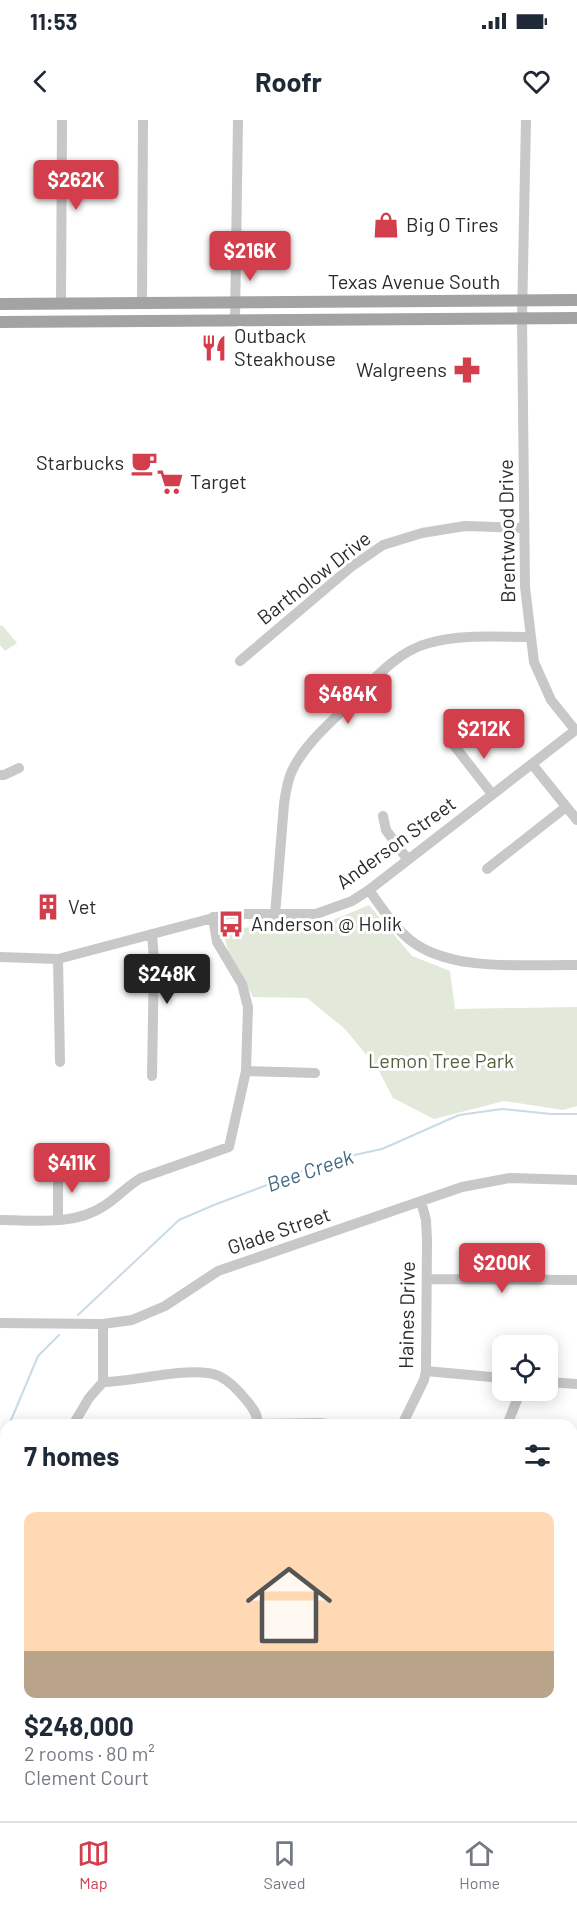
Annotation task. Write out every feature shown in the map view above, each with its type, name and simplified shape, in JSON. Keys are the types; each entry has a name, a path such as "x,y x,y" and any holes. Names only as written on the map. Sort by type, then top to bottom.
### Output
{"main road":[{"name":"Texas Avenue South","path":"0,304 577,300"},
{"name":"Texas Avenue South","path":"0,322 577,318"}],"street":[{"path":"61,303 62,120"},
{"path":"142,302 143,120"},
{"path":"235,320 238,120"},
{"name":"Brentwood Drive","path":"526,120 522,301 525,586 534,662 557,708 576,729"},
{"name":"Bartholow Drive","path":"240,661 340,576 383,545 423,533 465,526 524,528"},
{"path":"275,915 287,786 296,764 315,737 387,667 416,648 457,638 530,637"},
{"name":"Anderson Street","path":"0,957 58,959 213,917 241,913 316,914 352,901 576,729"},
{"path":"453,744 492,794"},
{"path":"532,764 577,820"},
{"path":"0,775 19,768"},
{"path":"487,870 566,807"},
{"path":"383,816 386,830 408,860"},
{"path":"369,890 397,928 411,941 440,956 476,964 577,965"},
{"path":"0,1220 58,1220 90,1215 141,1178 228,1147 246,1071 248,1017 242,984 217,942 213,917"},
{"path":"152,934 154,959 152,1076"},
{"path":"58,959 60,1062"},
{"path":"246,1071 315,1073"},
{"path":"58,1168 58,1220"},
{"name":"Glade Street","path":"0,1323 102,1324 143,1317 165,1306 218,1271 462,1188 510,1179 577,1180"},
{"name":"Haines Drive","path":"405,1419 426,1371 426,1220 421,1201"},
{"path":"427,1279 577,1280"},
{"path":"77,1419 89,1398 103,1382 102,1324"},
{"path":"426,1371 492,1377"},
{"path":"103,1382 190,1372 217,1375 243,1395 258,1419"},
{"path":"558,1383 577,1384"},
{"path":"509,1419 517,1401"}],"green space":[{"path":"2,625 17,643 5,651 0,645 0,626"},
{"name":"Lemon Tree Park","path":"369,905 412,956 450,971 455,1009 577,1007 577,1106 563,1110 504,1101 434,1119 393,1098 378,1069 345,1029 307,998 253,997 228,951 222,929 326,923"}],"waterway":[{"name":"Bee Creek","path":"78,1315 179,1220 214,1205 336,1159 382,1149 459,1115 502,1109 577,1114"},
{"name":"Bee Creek","path":"12,1419 38,1356 59,1335"}],"place":[{"name":"Big O Tires","path":"386,225"},
{"name":"Outback Steakhouse","path":"214,348"},
{"name":"Walgreens","path":"467,370"},
{"name":"Starbucks","path":"144,463"},
{"name":"Target","path":"170,482"},
{"name":"Vet","path":"48,907"},
{"name":"Anderson @ Holik","path":"231,924"}]}
